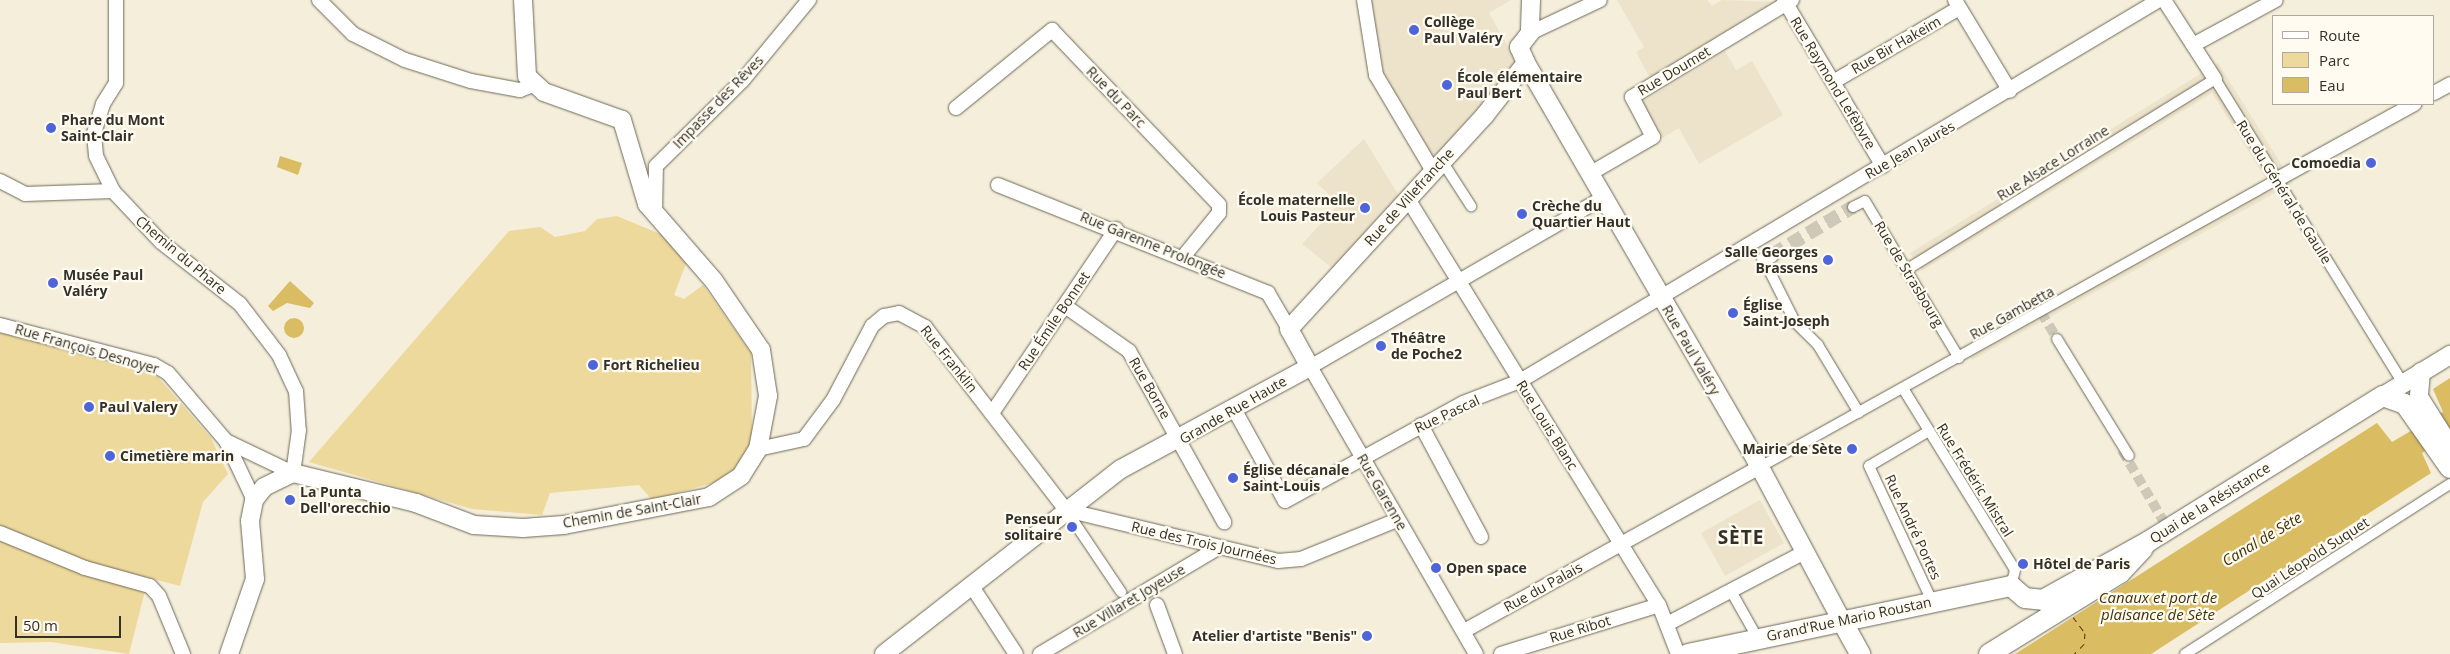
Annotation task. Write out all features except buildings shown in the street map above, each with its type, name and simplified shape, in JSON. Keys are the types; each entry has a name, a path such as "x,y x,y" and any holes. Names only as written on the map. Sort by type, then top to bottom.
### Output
{"main road":[{"path":"2383,396 2405,404 2426,423 2442,443 2450,468"},
{"name":"Quai de la Résistance","path":"2011,586 2033,601 2042,600 2149,541 2383,396"},
{"path":"1990,654 2120,573 2149,541"},
{"name":"Grand'Rue Mario Roustan","path":"1688,654 1932,601 2011,586"},
{"name":"Rue Paul Valéry","path":"1842,621 1860,654"}],"street":[{"name":"Chemin du Phare","path":"116,0 116,83 103,104 94,133 96,156 112,191 162,242 240,304 279,355 296,392 299,430 293,473"},
{"path":"319,0 353,34 404,60 471,81 520,90 533,85 527,76 523,47 523,0"},
{"name":"Impasse des Rêves","path":"655,212 656,166 743,80 809,0"},
{"path":"1364,0 1376,75 1438,166 1471,206"},
{"path":"1531,0 1530,32 1600,0"},
{"name":"Rue Jean Jaurès","path":"1660,296 2010,91 2159,0"},
{"name":"Rue du Général de Gaulle","path":"2164,0 2403,383"},
{"path":"2193,45 2276,0"},
{"name":"Rue Raymond Lefèbvre","path":"1787,1 1883,166"},
{"name":"Rue Doumet","path":"1591,173 1654,137 1632,97 1787,1"},
{"path":"1957,4 2010,91"},
{"name":"Rue Bir Hakeim","path":"1833,82 1957,4"},
{"name":"Rue du Parc","path":"956,108 1052,30 1219,205 1219,213 1183,257"},
{"name":"Rue de Villefranche","path":"1289,329 1438,166 1523,55 1530,32"},
{"name":"Rue Paul Valéry","path":"1523,55 1760,467 1842,621"},
{"name":"Rue Alsace Lorraine","path":"1906,270 2215,79"},
{"path":"2435,92 2450,84"},
{"name":"Chemin de Saint-Clair","path":"293,473 416,503 474,525 523,528 564,525 710,497 741,476 758,449 768,396 761,350 714,282 655,212 640,189 622,120 533,85"},
{"path":"2276,180 2412,105"},
{"name":"Rue Gambetta","path":"1760,467 1904,390 2276,180"},
{"path":"0,181 25,194 112,191"},
{"name":"Rue Garenne Prolongée","path":"998,184 1116,229 1268,292 1289,329"},
{"name":"Grande Rue Haute","path":"884,654 1066,510 1121,470 1180,441 1604,197"},
{"name":"Rue Louis Blanc","path":"1408,199 1623,544 1669,623 1678,654"},
{"name":"Rue de Strasbourg","path":"1853,207 1865,200 1959,358"},
{"name":"Rue Émile Bonnet","path":"992,413 1116,229"},
{"path":"1768,257 1794,322 1818,345 1860,413"},
{"name":"Rue Pascal","path":"1234,409 1285,501 1421,426 1520,381 1660,296"},
{"name":"Rue Borne","path":"1065,306 1128,351 1224,522"},
{"name":"Rue Franklin","path":"758,449 804,439 834,400 872,326 894,313 925,327 1066,510"},
{"name":"Rue François Desnoyer","path":"0,325 154,365 168,373 226,441 254,500"},
{"name":"Rue Garenne","path":"1289,329 1397,520 1476,654"},
{"path":"2057,339 2129,456"},
{"path":"2383,396 2450,355"},
{"path":"2422,372 2419,397 2426,423"},
{"name":"Rue Frédéric Mistral","path":"1904,390 2014,570 2011,586"},
{"path":"1421,426 1481,537"},
{"name":"Rue André Portes","path":"1929,431 1869,466 1932,601"},
{"path":"226,441 293,473"},
{"name":"Rue du Palais","path":"1464,631 1760,467"},
{"path":"229,654 255,578 250,521 254,500 264,487 293,473"},
{"name":"Quai Léopold Suquet","path":"2185,654 2450,484"},
{"path":"1066,510 1121,592"},
{"name":"Rue des Trois Journées","path":"1066,510 1218,548 1287,561 1397,520"},
{"path":"0,533 85,568 150,586 159,596 184,654"},
{"name":"Rue Villaret Joyeuse","path":"1040,654 1218,548"},
{"path":"1669,623 1805,552"},
{"path":"971,585 1016,654"},
{"path":"1731,591 1758,639"},
{"path":"1157,605 1175,654"},
{"name":"Rue Ribot","path":"1501,654 1659,605"}],"shaded area":[{"name":"École élémentaire Paul Bert","path":"1370,0 1511,0 1489,13 1519,66 1434,160 1381,71"},
{"path":"1617,0 1707,0 1712,6 1722,0 1773,2 1650,78 1636,52 1644,47"},
{"path":"1725,51 1736,70 1752,61 1783,115 1699,164 1679,128 1661,139 1640,103"},
{"path":"2218,63 2293,183 1972,360 1965,347 2266,179 2212,93 1922,271 1910,253"},
{"name":"École maternelle Louis Pasteur","path":"1364,139 1401,199 1336,271 1302,244 1339,204 1317,183"},
{"path":"1760,500 1784,543 1725,576 1701,533"}],"green space":[{"path":"617,216 665,236 687,261 674,295 684,299 703,285 751,353 752,436 744,462 720,481 652,500 639,485 550,493 542,515 472,509 309,462 509,231 540,227 555,237 585,231 597,219"},
{"name":"Cimetière marin","path":"0,331 158,377 211,438 228,474 203,502 180,586 87,562 0,526"},
{"path":"0,539 145,591 129,654 51,642 0,643"}],"water":[{"path":"280,156 302,163 298,175 277,167"},
{"path":"290,281 314,303 310,308 287,303 273,311 268,306"},
{"path":"294,318 301,321 304,328 301,335 294,338 287,335 284,328 287,321"},
{"name":"Canaux et port de plaisance de Sète","path":"2450,378 2450,435 2422,453 2431,473 2151,654 2015,654 2377,423 2392,442 2443,412 2433,389"}],"ferry route":[{"path":"2073,617 2085,633 2084,644 2074,654"}],"tunnel":[{"path":"1772,255 1853,207"},
{"path":"2041,312 2057,339"},
{"path":"2122,450 2168,529"}],"place":[{"name":"Collège Paul Valéry","path":"1414,30"},
{"name":"École élémentaire Paul Bert","path":"1447,85"},
{"name":"Phare du Mont Saint-Clair","path":"51,128"},
{"name":"Comoedia","path":"2371,163"},
{"name":"École maternelle Louis Pasteur","path":"1365,208"},
{"name":"Crèche du Quartier Haut","path":"1522,214"},
{"name":"Salle Georges Brassens","path":"1828,260"},
{"name":"Musée Paul Valéry","path":"53,283"},
{"name":"Église Saint-Joseph","path":"1733,313"},
{"name":"Théâtre de Poche2","path":"1381,346"},
{"name":"Fort Richelieu","path":"593,365"},
{"name":"Paul Valery","path":"89,407"},
{"name":"Mairie de Sète","path":"1852,449"},
{"name":"Cimetière marin","path":"110,456"},
{"name":"Église décanale Saint-Louis","path":"1233,478"},
{"name":"La Punta Dell'orecchio","path":"290,500"},
{"name":"Penseur solitaire","path":"1072,527"},
{"name":"Hôtel de Paris","path":"2023,564"},
{"name":"Open space","path":"1436,568"},
{"name":"Atelier d'artiste \"Benis\"","path":"1367,636"}],"district":[{"name":"SÈTE","path":"1741,538"}],"water label":[{"name":"Canal de Sète","path":"2262,539"}]}
